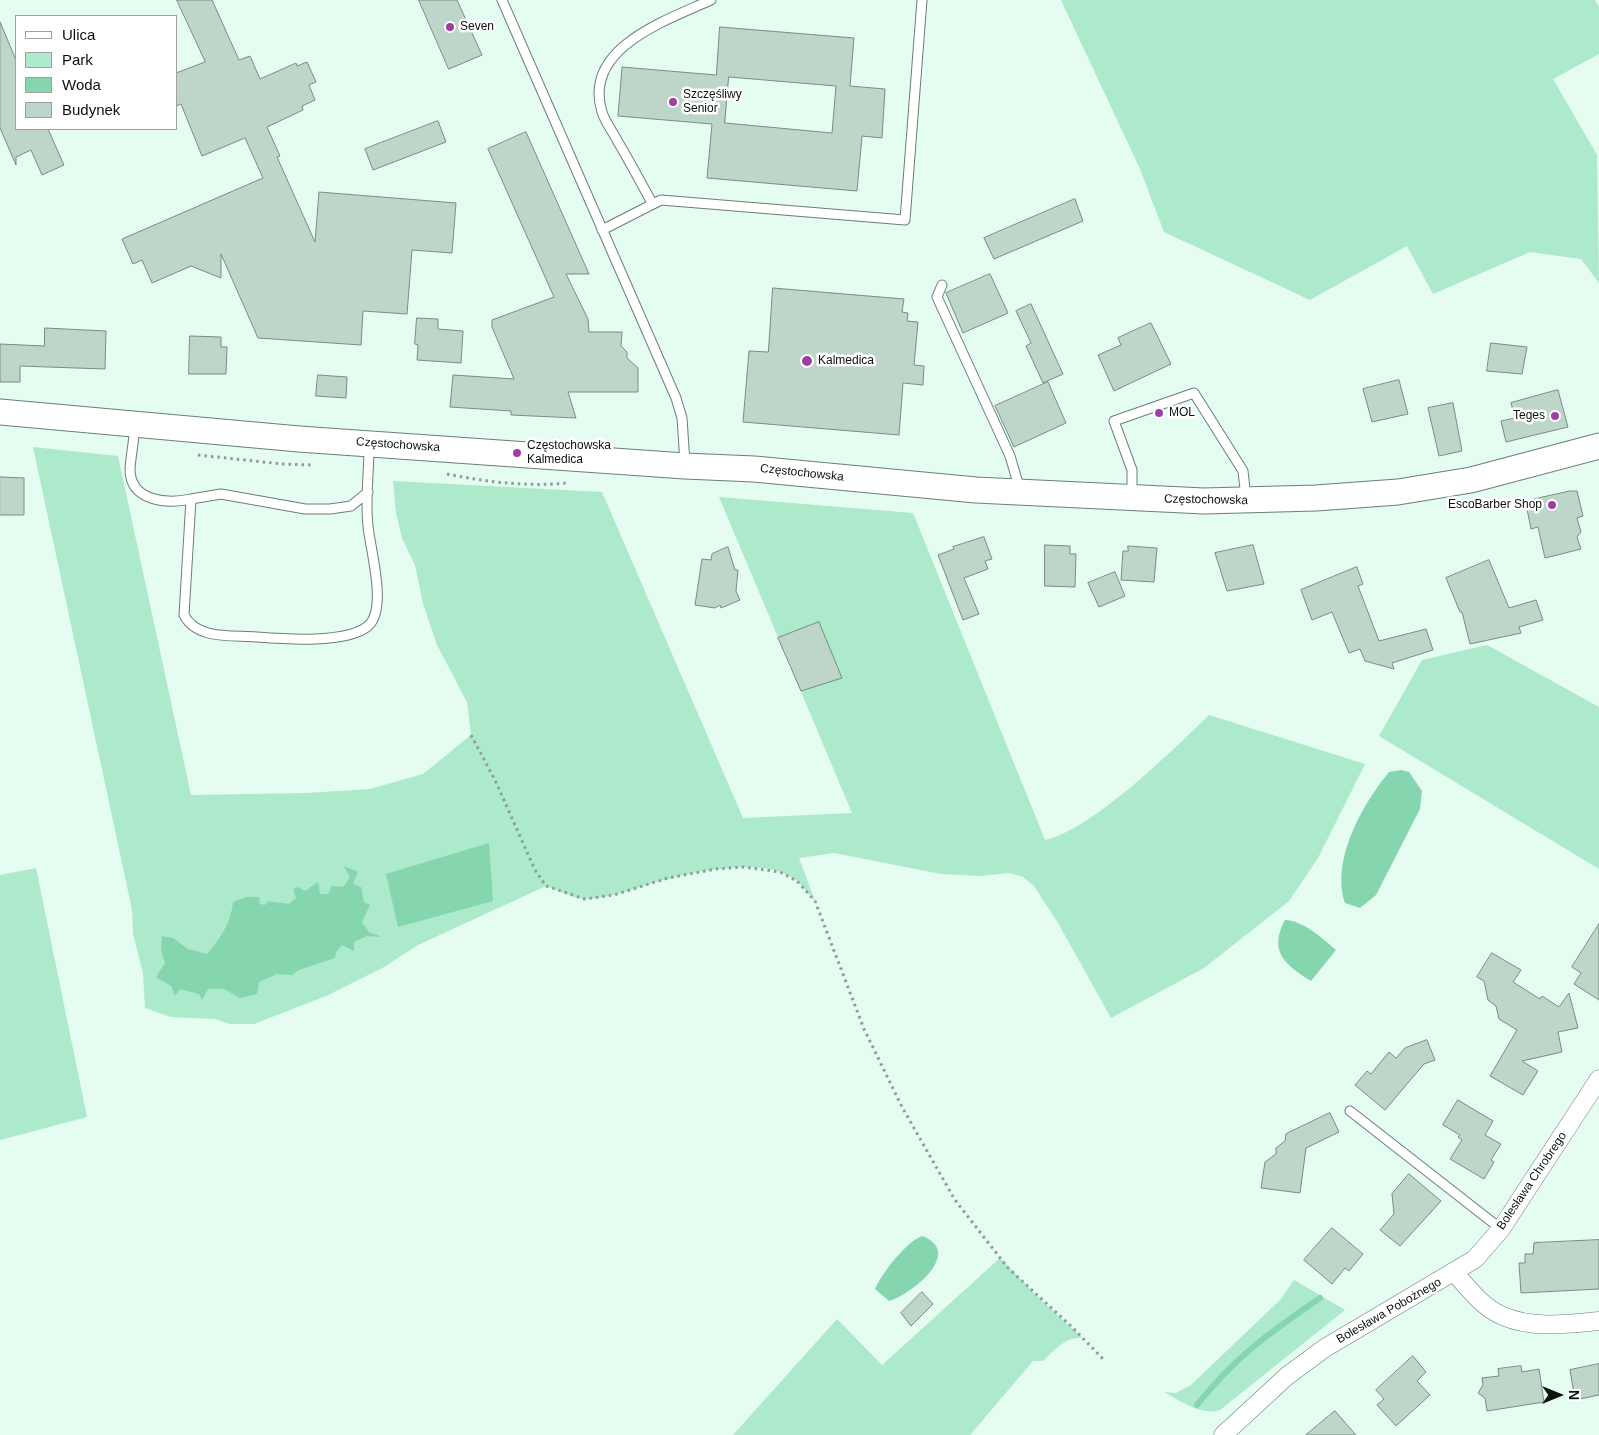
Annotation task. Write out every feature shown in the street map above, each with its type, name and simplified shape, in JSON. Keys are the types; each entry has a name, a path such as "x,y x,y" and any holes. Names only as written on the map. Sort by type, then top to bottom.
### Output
{"main road":[{"name":"Częstochowska","path":"0,412 369,443 685,466 754,469 1021,493 1132,498 1246,500 1367,495 1422,488 1519,468 1599,446"}],"street":[{"name":"Bolesława Chrobrego","path":"1454,1272 1475,1258 1501,1229 1599,1079"},
{"name":"Bolesława Pobożnego","path":"1223,1435 1287,1376 1325,1348 1454,1272 1476,1296 1504,1317 1555,1325 1599,1320"}],"lane":[{"path":"502,0 676,398 685,442 685,466"},
{"path":"652,203 602,113 598,94 602,75 610,59 646,30 711,0"},
{"path":"602,230 661,200 905,220 922,0"},
{"path":"942,285 937,297 1010,456 1021,493"},
{"path":"1132,498 1132,470 1114,421 1194,393 1243,470 1246,500"},
{"path":"135,424 130,470 134,484 143,494 151,498 179,502 220,494 305,509 330,509 351,506 368,492"},
{"path":"191,499 184,616 189,625 200,632 283,639 338,636 356,632 369,625 377,608 376,574 368,526 369,443"},
{"path":"1350,1111 1501,1229"}],"path":[{"path":"471,735 495,780 535,870 546,886 585,899 614,895 668,878 744,867 780,872 797,881 815,901 864,1029 902,1107 955,1200 1008,1268 1103,1359"}],"green space":[{"path":"1061,0 1595,0 1599,7 1599,54 1553,79 1597,155 1599,283 1581,259 1530,252 1433,294 1407,246 1310,300 1164,232 1140,169"},
{"path":"33,447 118,456 191,795 307,793 370,789 423,774 471,735 467,702 437,645 423,604 415,565 402,538 396,513 393,481 602,492 743,818 852,813 719,497 913,513 1045,840 1064,833 1108,805 1154,767 1209,715 1365,764 1318,858 1289,901 1204,968 1111,1018 1058,923 1034,886 1023,877 1010,873 979,876 941,874 834,853 799,858 815,901 797,881 784,873 752,867 734,867 699,872 617,894 586,899 576,898 546,886 418,945 384,967 326,996 254,1024 230,1024 215,1019 171,1017 145,1008 143,974 133,934 132,910"},
{"path":"1487,645 1599,707 1599,869 1379,736 1422,660"},
{"path":"36,868 87,1117 0,1140 0,875"},
{"path":"1000,1258 1042,1301 1083,1338 1066,1341 1043,1361 1033,1361 970,1435 733,1435 837,1319 882,1365"},
{"path":"1294,1280 1345,1310 1220,1410 1206,1411 1198,1409 1164,1392 1176,1393 1191,1385 1281,1299"}],"water":[{"path":"1401,770 1409,772 1422,791 1420,809 1376,895 1360,908 1345,903 1342,869 1352,834 1369,800 1379,785 1389,772"},
{"path":"489,843 493,901 398,927 386,874"},
{"path":"344,866 358,872 353,884 361,887 364,902 370,905 362,922 369,932 382,937 367,936 354,942 354,951 342,945 336,952 335,958 299,970 292,975 277,974 259,982 257,994 240,998 224,989 208,989 202,1000 199,994 180,989 175,996 171,986 156,977 165,963 161,950 162,936 173,938 188,949 207,954 225,930 233,902 246,897 259,897 260,904 265,905 268,901 289,904 296,898 293,889 298,887 305,891 318,882 320,894 328,894 332,886 343,887 350,878"},
{"path":"1285,920 1299,923 1306,927 1319,935 1336,950 1311,981 1287,963 1279,949 1278,940"},
{"path":"922,1236 934,1243 938,1252 936,1262 930,1272 920,1282 909,1291 889,1301 875,1289 895,1259 916,1239"}],"building":[{"path":"177,0 212,0 239,60 250,56 260,79 296,63 297,66 307,62 316,82 309,85 315,100 302,106 303,110 267,127 280,156 277,157 315,242 319,192 456,203 452,253 412,250 407,314 363,311 361,345 258,338 221,254 221,278 191,266 152,283 142,260 133,264 122,239 263,178 245,138 202,156 181,104 178,105 178,72 205,62"},
{"name":"Seven","path":"419,0 457,0 482,55 449,69"},
{"path":"0,22 15,58 15,130 48,130 64,165 42,175 31,150 16,157 16,165 0,128"},
{"name":"Szczęśliwy Senior","path":"720,27 854,38 850,86 885,89 882,138 862,136 857,191 707,178 712,124 618,116 622,67 716,75","holes":["729,77 836,86 832,133 725,123"]},
{"path":"438,121 446,142 373,170 365,149"},
{"path":"526,132 589,274 566,274 588,319 589,332 622,332 621,346 627,352 627,358 638,368 638,392 568,392 576,418 511,415 511,411 450,407 453,375 514,379 492,327 492,320 554,297 488,149"},
{"path":"1075,199 1083,221 994,259 984,238"},
{"path":"990,274 1008,313 963,333 946,293"},
{"name":"Kalmedica","path":"773,288 904,299 902,312 908,313 907,321 918,322 914,365 924,366 923,385 903,383 899,435 743,422 749,351 768,352"},
{"path":"1031,304 1063,374 1043,383 1026,346 1031,343 1016,311"},
{"path":"417,318 438,319 438,329 463,331 461,363 417,360 418,345 415,344"},
{"path":"1151,323 1171,364 1114,391 1098,355 1121,345 1118,338"},
{"path":"45,328 106,331 105,369 20,366 20,382 0,382 0,344 44,346"},
{"path":"190,336 221,337 221,347 227,347 226,374 189,374"},
{"path":"1491,343 1527,347 1522,374 1487,371"},
{"path":"318,375 347,377 346,398 316,396"},
{"path":"1399,380 1408,414 1372,422 1363,389"},
{"path":"1048,382 1066,423 1014,447 995,406"},
{"path":"1558,390 1568,427 1506,442 1501,421 1515,418 1511,403"},
{"path":"1453,403 1462,451 1439,456 1428,408"},
{"path":"0,477 24,478 24,515 0,515"},
{"path":"1577,491 1583,516 1577,518 1581,532 1577,537 1581,549 1545,558 1538,527 1531,529 1526,504 1532,502 1531,500"},
{"path":"984,537 992,559 985,561 988,569 964,578 979,614 963,620 938,555 954,549 953,547"},
{"path":"1045,545 1070,546 1070,554 1076,554 1075,587 1045,586"},
{"path":"1253,545 1264,584 1227,591 1215,553"},
{"path":"1128,546 1157,548 1154,582 1121,580 1123,551 1128,551"},
{"path":"728,547 735,570 738,570 736,591 740,600 721,608 720,605 715,608 695,605 702,559 711,560 712,554"},
{"path":"1489,560 1509,608 1536,600 1543,620 1519,627 1521,633 1470,644 1462,612 1460,612 1446,578"},
{"path":"1357,567 1363,584 1358,586 1379,641 1426,629 1433,650 1392,663 1394,669 1365,661 1360,649 1349,653 1332,612 1312,620 1301,590"},
{"path":"1115,572 1125,596 1099,607 1088,583"},
{"path":"819,622 842,678 801,691 778,638"},
{"path":"1599,924 1599,1000 1574,984 1581,973 1572,967"},
{"path":"1492,953 1521,970 1513,982 1540,999 1542,996 1559,1007 1569,993 1578,1028 1558,1032 1562,1052 1522,1061 1538,1071 1523,1095 1490,1076 1517,1030 1499,1019 1496,1006 1488,1000 1484,981 1477,977"},
{"path":"1427,1040 1435,1060 1424,1064 1385,1110 1355,1085 1367,1071 1371,1074 1389,1052 1396,1058 1405,1048"},
{"path":"1458,1100 1493,1121 1485,1135 1501,1144 1491,1160 1494,1162 1484,1179 1450,1159 1462,1140 1458,1137 1460,1135 1443,1125"},
{"path":"1330,1113 1339,1132 1306,1148 1300,1193 1261,1188 1265,1162 1276,1154 1276,1148 1285,1141 1286,1134"},
{"path":"1409,1174 1441,1201 1400,1246 1380,1230 1394,1214 1392,1194"},
{"path":"1332,1228 1363,1254 1349,1271 1345,1268 1332,1284 1304,1260"},
{"path":"1599,1240 1599,1289 1521,1293 1519,1263 1525,1263 1525,1254 1533,1254 1534,1243"},
{"path":"922,1292 933,1304 911,1326 901,1313"},
{"path":"1413,1356 1426,1372 1417,1381 1430,1395 1396,1426 1377,1405 1384,1399 1376,1390"},
{"path":"1599,1364 1599,1395 1575,1400 1570,1370"},
{"path":"1521,1366 1522,1372 1539,1369 1544,1402 1487,1411 1485,1398 1478,1393 1483,1385 1482,1378 1499,1376 1498,1369"},
{"path":"1335,1411 1356,1435 1306,1435"}],"waterway":[{"path":"1197,1405 1211,1388 1254,1346 1320,1298"}],"place":[{"name":"Seven","path":"450,27"},
{"name":"Szczęśliwy Senior","path":"673,102"},
{"name":"Kalmedica","path":"807,361"},
{"name":"MOL","path":"1159,413"},
{"name":"Teges","path":"1555,416"},
{"name":"Częstochowska Kalmedica","path":"517,453"},
{"name":"EscoBarber Shop","path":"1552,505"}]}
